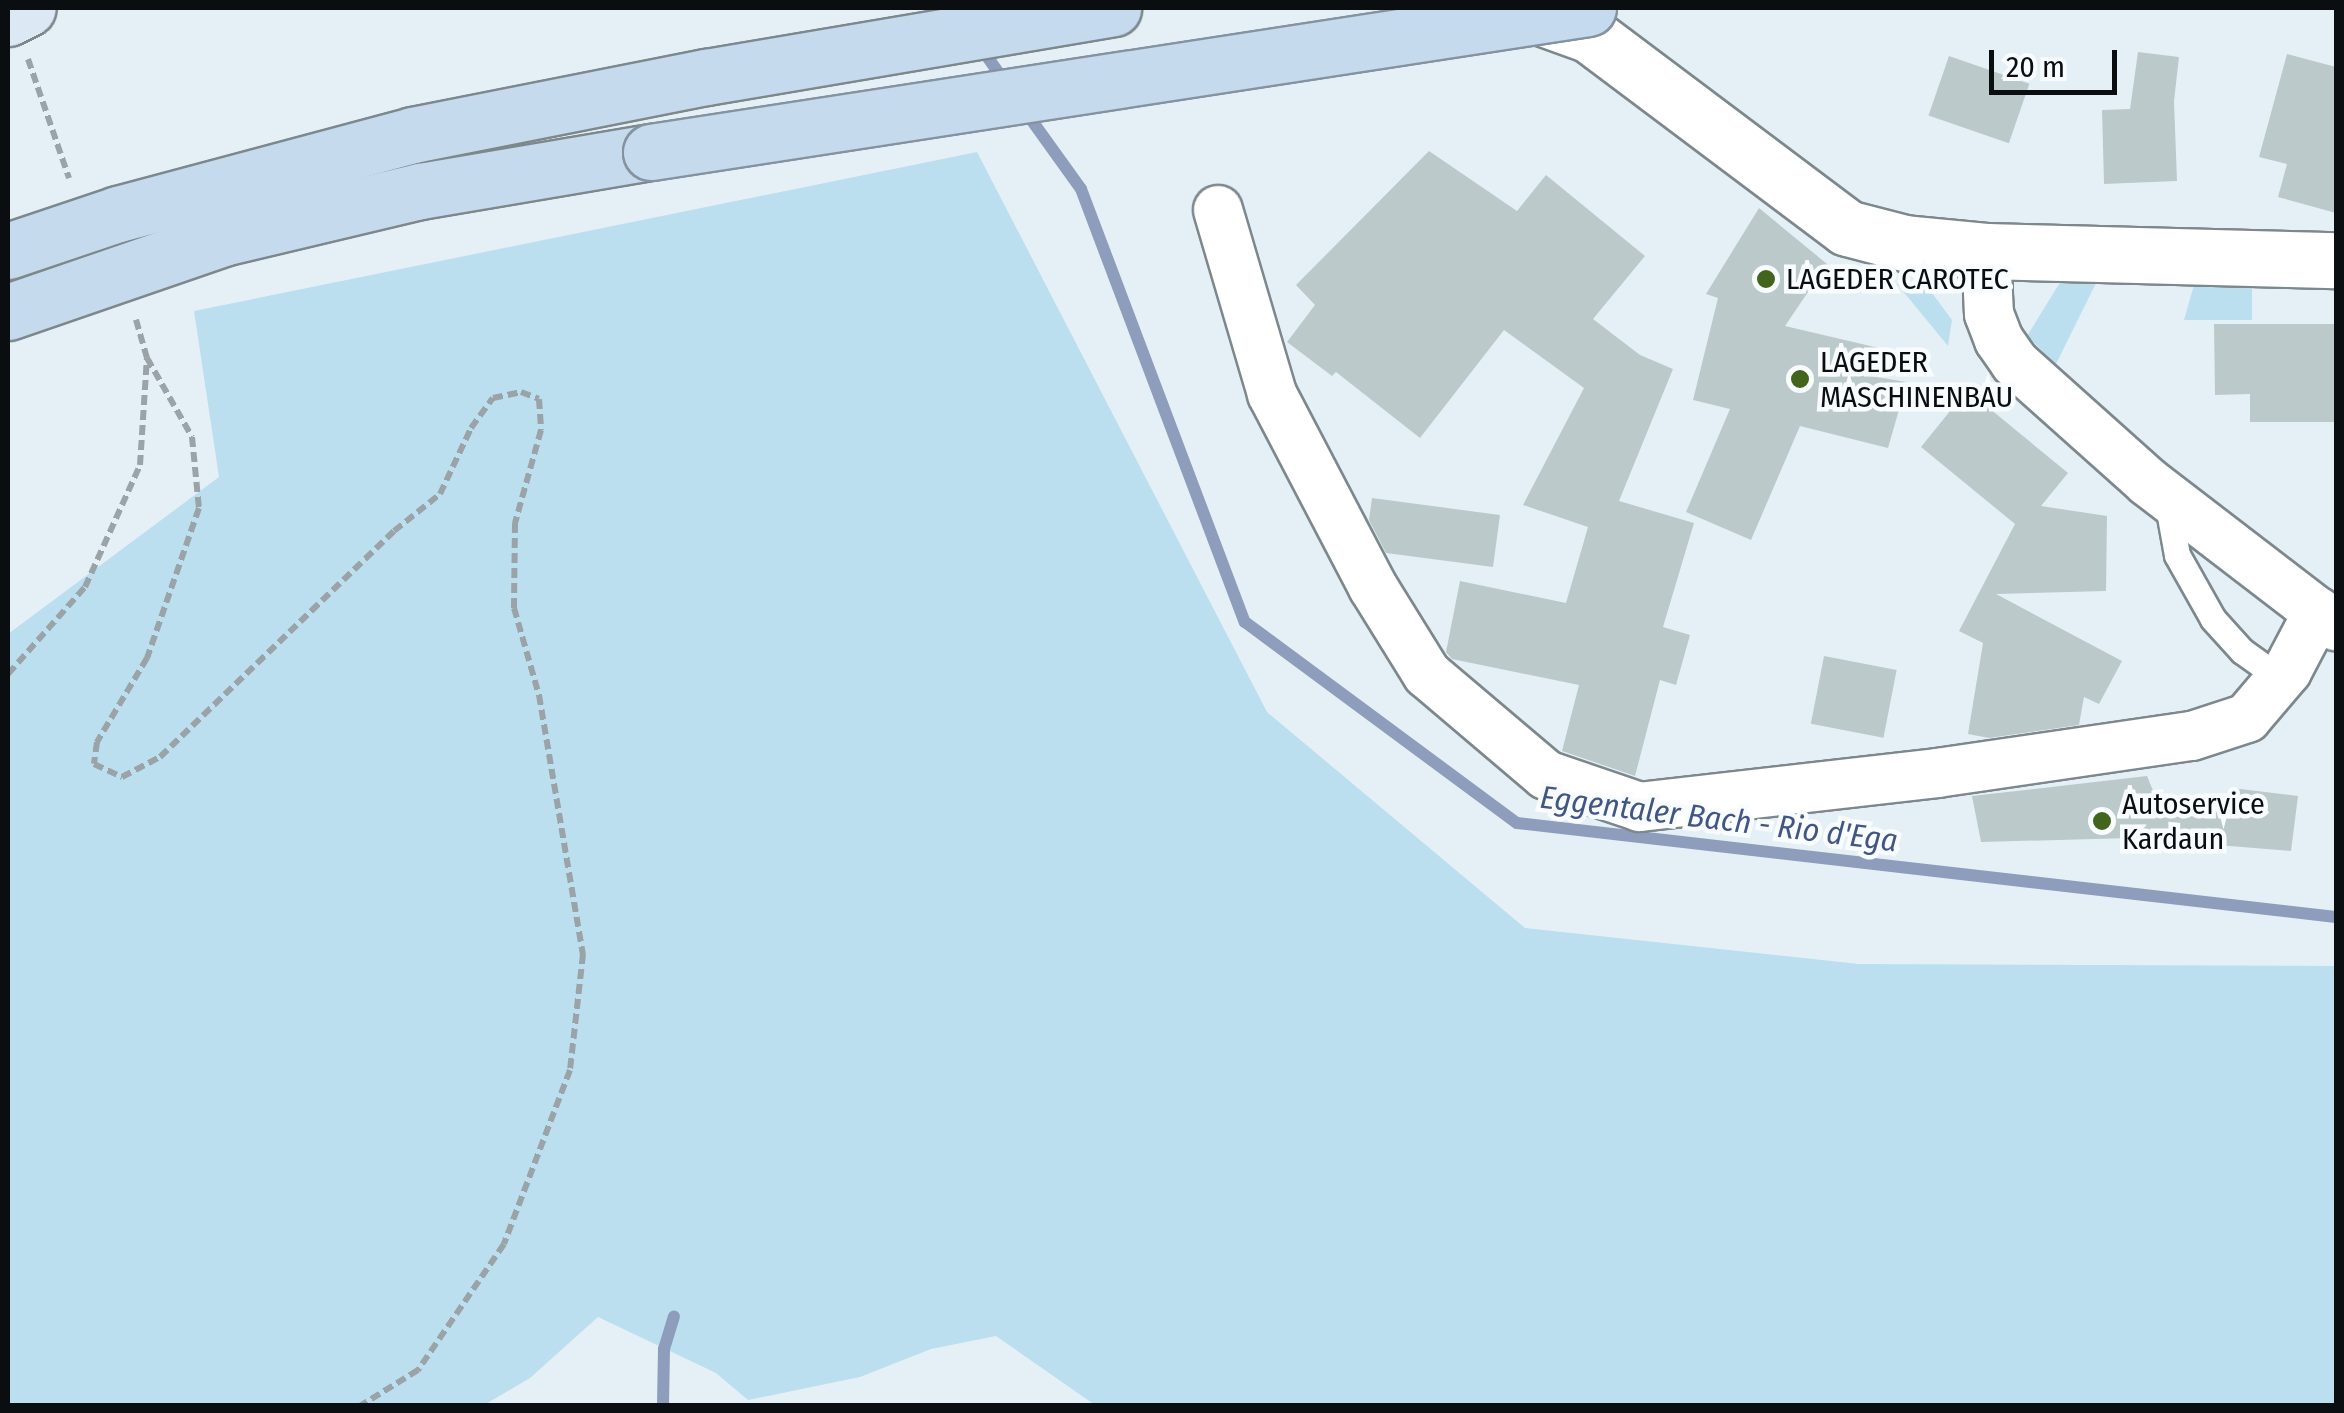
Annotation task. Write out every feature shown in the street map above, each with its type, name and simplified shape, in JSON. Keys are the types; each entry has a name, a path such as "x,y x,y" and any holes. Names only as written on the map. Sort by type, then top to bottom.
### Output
{"highway":[{"path":"8,251 118,214 412,134 612,95 1113,8"},
{"path":"8,312 223,238 420,190 1588,8"}],"street":[{"path":"1514,8 1590,35 1847,228 1905,244 1986,251 2336,260"},
{"path":"1218,210 1272,394 1374,587 1428,674 1546,775 1640,807 1937,773 2192,736 2247,718 2327,619 2166,495 2015,364 1999,340 1990,314 1986,251"}],"lane":[{"path":"2166,495 2176,556 2212,619 2242,651 2280,678"}],"path":[{"path":"16,13 70,178"},
{"path":"135,318 147,358 192,437 199,508 147,658 97,742 94,764 122,777 160,756 394,531 440,494 471,428 494,398 521,392 539,398 541,430 515,524 514,608 540,695 582,954 570,1070 504,1244 418,1370 360,1406"},
{"path":"8,674 86,587 140,464 147,358"}],"shaded area":[{"path":"977,152 1267,712 1525,928 1859,964 2336,966 2336,1405 1095,1405 996,1336 931,1349 860,1377 748,1400 716,1373 598,1317 530,1378 484,1405 8,1405 8,634 219,477 194,311"},
{"path":"2100,275 2056,364 2027,336 2064,276"},
{"path":"2196,278 2252,278 2252,320 2184,320"},
{"path":"1916,283 1932,293 1952,320 1948,346 1897,284"}],"building":[{"path":"2138,52 2179,57 2174,101 2177,181 2104,184 2102,110 2130,109"},
{"path":"2287,54 2336,67 2336,213 2278,197 2287,164 2259,157"},
{"path":"1949,56 2029,84 2009,143 1928,116"},
{"path":"1429,151 1517,211 1546,175 1645,256 1593,319 1640,355 1673,369 1619,501 1694,523 1663,627 1690,635 1676,685 1660,680 1635,776 1562,751 1579,685 1452,659 1446,652 1460,581 1566,603 1588,527 1523,505 1584,388 1504,330 1420,438 1336,372 1332,376 1287,342 1315,305 1296,285"},
{"path":"1759,208 1827,264 1785,326 1879,348 1870,376 1907,382 1888,448 1800,426 1751,540 1686,512 1730,409 1693,400 1718,298 1706,294"},
{"path":"2214,324 2336,324 2336,422 2250,422 2250,394 2215,395"},
{"path":"1967,390 2068,473 2041,506 2107,516 2106,591 1996,594 2122,661 2099,704 2084,697 2079,725 1989,738 1968,734 1983,643 1959,631 2015,524 1921,447"},
{"path":"1372,498 1500,515 1493,567 1386,553 1369,520"},
{"path":"1824,656 1897,670 1883,738 1811,724"},
{"name":"Autoservice Kardaun","path":"2147,776 2156,798 2230,804 2232,788 2298,796 2291,851 2131,838 1981,842 1972,796"}],"waterway":[{"name":"Eggentaler Bach - Rio d'Ega","path":"979,45 1005,82"},
{"name":"Eggentaler Bach - Rio d'Ega","path":"1025,111 1081,189 1245,622 1517,823 2336,917"},
{"path":"663,1406 664,1349 674,1316"}],"place":[{"name":"LAGEDER CAROTEC","path":"1766,279"},
{"name":"LAGEDER MASCHINENBAU","path":"1800,379"},
{"name":"Autoservice Kardaun","path":"2102,821"}]}
